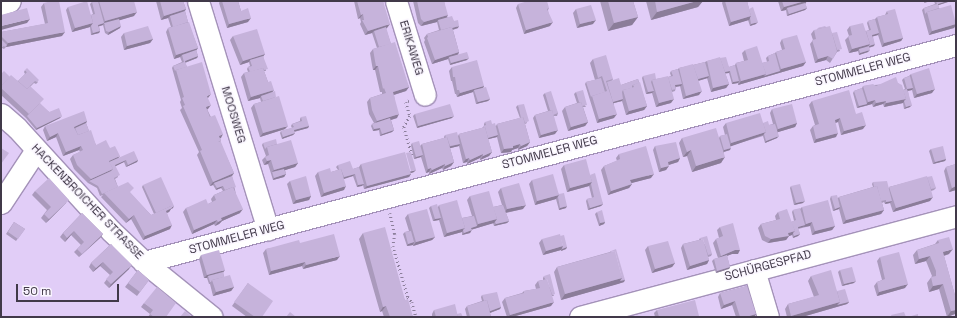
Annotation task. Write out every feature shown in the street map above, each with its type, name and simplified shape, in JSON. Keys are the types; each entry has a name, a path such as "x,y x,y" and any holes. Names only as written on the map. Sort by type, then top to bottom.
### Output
{"street":[{"path":"1,4 10,1"},
{"name":"MOOSWEG","path":"198,1 268,230"},
{"name":"ERIKAWEG","path":"396,1 425,95"},
{"name":"STOMMELER WEG","path":"144,262 268,230 386,196 956,45"},
{"name":"HACKENBROICHER STRASSE","path":"1,114 111,231 144,262 212,317"},
{"path":"1,203 36,150"},
{"name":"SCHÜRGESPFAD","path":"580,317 956,216"},
{"path":"754,270 768,317"}],"path":[{"path":"413,158 404,127 410,116 406,102 425,95"},
{"path":"386,196 395,234 393,246 408,297 412,302 416,317"}],"building":[{"path":"59,1 65,32 8,43 1,36 1,32 48,23 44,3"},
{"path":"87,1 93,23 75,28 68,7"},
{"path":"98,1 104,23 98,25 100,31 93,33 91,26 93,23 91,15 95,14 92,2"},
{"path":"99,1 134,1 137,12 105,21"},
{"path":"160,1 183,1 186,9 164,16"},
{"path":"222,1 238,1 241,11 248,8 251,18 229,24"},
{"path":"357,1 383,1 390,24 368,31 362,20 364,20 363,14 361,15"},
{"path":"417,1 444,1 448,15 424,22 421,19"},
{"path":"528,1 547,1 549,8 547,9 553,22 526,30 518,4"},
{"path":"608,1 633,1 638,17 614,23"},
{"path":"655,1 697,1 657,12"},
{"path":"725,1 747,1 751,16 731,22"},
{"path":"782,1 805,1 784,7"},
{"path":"936,1 947,1 938,4 939,8 925,14 924,8 937,4"},
{"path":"805,3 807,8 789,14 787,8"},
{"path":"591,5 596,20 580,24 576,9"},
{"path":"951,5 956,24 932,31 927,12"},
{"path":"753,7 758,22 751,24 749,9"},
{"path":"27,8 30,19 1,26 1,15"},
{"path":"895,9 903,38 884,43 877,17 888,14 887,11"},
{"path":"185,11 188,22 173,27 170,16"},
{"path":"452,16 454,21 458,20 459,26 441,30 438,20"},
{"path":"119,19 121,26 109,32 106,31 104,23"},
{"path":"875,19 879,33 872,35 875,44 869,46 870,44 866,31 871,30 868,21"},
{"path":"189,22 198,48 176,55 168,28"},
{"path":"863,23 870,44 852,49 848,36 852,35 850,26"},
{"path":"148,26 153,39 127,46 124,33"},
{"path":"830,26 837,51 833,59 828,56 818,59 812,40 816,39 814,30"},
{"path":"386,27 391,44 379,47 374,31"},
{"path":"452,27 459,52 435,60 427,34"},
{"path":"257,29 265,54 243,61 233,36"},
{"path":"837,32 842,49 837,50 832,33"},
{"path":"797,35 806,62 781,69 776,52 785,49 782,39"},
{"path":"1,39 7,45 1,48"},
{"path":"395,42 409,87 393,92 399,114 377,121 372,110 370,98 386,93 384,88 383,89 378,66 376,66 373,49"},
{"path":"757,46 766,74 741,81 736,63 748,60 745,50"},
{"path":"869,46 870,50 860,53 859,49"},
{"path":"196,50 198,56 185,61 187,67 175,71 173,66 184,62 182,55"},
{"path":"467,52 469,58 451,63 449,57"},
{"path":"775,53 780,71 764,76 766,74 762,63 769,61 768,56"},
{"path":"606,55 613,79 606,81 617,114 599,119 592,96 607,91 602,76 598,78 593,59"},
{"path":"263,56 268,69 264,70 263,68 250,72 248,67 252,66 250,60"},
{"path":"720,57 729,84 713,88 707,61"},
{"path":"726,57 729,67 735,65 739,81 733,82 730,71 725,72 720,58"},
{"path":"477,60 484,86 460,93 459,90 457,90 455,77 453,77 452,67"},
{"path":"202,62 211,94 207,96 211,105 206,107 210,117 215,115 223,134 219,136 221,141 218,142 221,142 234,173 213,182 200,151 202,150 183,106 185,105 182,98 184,97 176,70"},
{"path":"705,62 709,76 698,79 693,65"},
{"path":"693,64 702,91 686,96 679,68"},
{"path":"27,68 39,80 37,82 35,81 27,89 18,81 27,72 25,70"},
{"path":"263,68 268,82 271,81 274,90 251,97 244,73"},
{"path":"929,68 935,89 917,94 911,74"},
{"path":"678,69 682,84 675,85 676,89 672,90 668,77 673,76 671,71"},
{"path":"4,71 10,77 1,86 1,74"},
{"path":"655,73 656,79 652,80 651,82 654,91 648,92 643,76"},
{"path":"11,75 27,89 30,86 44,99 29,114 1,88 1,86"},
{"path":"668,76 674,99 659,103 652,80"},
{"path":"910,76 913,88 907,89 904,78"},
{"path":"896,77 898,83 902,85 906,99 886,103 886,101 876,103 875,100 868,102 863,86 873,84 876,86"},
{"path":"601,78 605,92 591,97 586,82"},
{"path":"619,78 621,85 638,79 639,83 633,85 632,88 623,90 623,99 613,102 607,82"},
{"path":"640,82 647,106 629,111 623,90 634,87 633,85"},
{"path":"486,87 490,99 478,102 474,90"},
{"path":"862,88 867,104 859,106 854,91"},
{"path":"907,89 912,105 906,107 904,101 906,99 903,90"},
{"path":"583,90 587,105 582,106 576,92"},
{"path":"849,90 856,114 862,112 866,125 844,131 840,118 835,120 838,133 816,139 813,126 819,124 812,101"},
{"path":"275,91 276,97 263,101 261,96"},
{"path":"551,91 558,113 553,115 545,93"},
{"path":"279,96 288,126 263,133 254,104"},
{"path":"581,102 588,122 571,127 565,107"},
{"path":"40,103 49,112 59,108 62,116 37,128 27,116"},
{"path":"450,104 454,116 418,126 415,114"},
{"path":"524,104 529,121 525,123 523,117 521,118 518,105"},
{"path":"792,104 797,123 778,129 772,109"},
{"path":"552,110 558,130 541,135 535,115"},
{"path":"84,111 87,121 74,127 78,135 91,130 96,145 106,140 110,148 115,146 120,156 109,161 113,169 91,179 77,165 73,155 83,150 81,146 66,152 58,133 50,137 45,126"},
{"path":"760,113 766,132 731,143 726,123"},
{"path":"306,116 309,126 294,130 295,133 283,137 281,131 294,127 292,124 302,121 301,117"},
{"path":"523,117 530,142 521,146 520,144 513,146 513,148 504,149 497,124"},
{"path":"390,118 394,130 382,134 380,128 374,129 372,124"},
{"path":"491,120 492,124 495,123 498,135 488,138 485,127 484,128 483,126 486,125 485,122"},
{"path":"768,121 769,125 775,124 779,136 766,141 764,134 766,132 763,123"},
{"path":"86,123 89,131 78,135 75,128"},
{"path":"485,127 492,152 470,160 469,158 466,159 459,134"},
{"path":"716,128 725,157 696,166 691,150 687,152 682,138"},
{"path":"457,132 460,144 450,146 445,135"},
{"path":"727,134 731,148 724,150 720,136"},
{"path":"447,137 454,162 432,170 431,168 428,169 422,144"},
{"path":"276,139 277,144 265,149 263,143"},
{"path":"291,140 298,163 274,170 271,160 267,161 265,157 269,155 267,147"},
{"path":"419,141 423,155 416,157 412,143"},
{"path":"676,142 680,158 668,162 669,166 661,168 655,146"},
{"path":"646,146 654,174 630,180 632,184 611,191 604,166 620,159 619,154"},
{"path":"943,146 946,159 935,162 931,149"},
{"path":"1,148 9,153 1,164"},
{"path":"134,151 138,160 128,165 126,160 115,165 120,175 114,178 118,187 102,194 98,186 89,181 111,171 113,169 109,162"},
{"path":"405,152 411,174 367,186 361,164"},
{"path":"411,152 416,170 411,171 406,153"},
{"path":"586,159 592,182 570,188 564,165"},
{"path":"350,161 353,169 359,167 364,184 358,185 355,174 344,177 341,169 339,170 338,165"},
{"path":"956,164 956,186 952,188 946,167"},
{"path":"330,168 331,172 341,169 346,186 324,193 318,172"},
{"path":"284,169 286,174 274,178 272,172"},
{"path":"595,173 603,204 590,208 587,199 594,197 590,175"},
{"path":"553,174 559,195 537,201 532,180"},
{"path":"232,176 236,187 234,188 225,190 223,186 217,188 214,183"},
{"path":"306,176 311,196 296,200 290,181"},
{"path":"927,176 933,197 896,208 889,187"},
{"path":"932,176 936,188 931,189 927,177"},
{"path":"161,177 174,206 156,213 143,185"},
{"path":"49,178 69,200 49,219 44,214 51,207 35,191"},
{"path":"887,181 892,201 886,202 886,200 881,201 877,186 874,187 873,182"},
{"path":"128,182 134,188 130,192 151,215 171,206 172,208 166,211 172,225 145,236 134,215 129,219 104,193"},
{"path":"519,183 526,205 507,209 501,188"},
{"path":"800,184 805,201 796,203 791,186"},
{"path":"877,186 884,210 846,220 839,197"},
{"path":"233,187 243,209 221,218 222,220 218,222 217,220 194,230 186,208 206,199 208,204 216,200 214,195"},
{"path":"489,191 497,219 478,224 470,196"},
{"path":"564,193 567,206 560,208 558,197 559,194"},
{"path":"837,195 840,207 835,209 831,196"},
{"path":"457,200 465,228 447,233 439,205"},
{"path":"828,200 835,226 815,231 812,222 806,224 802,207"},
{"path":"437,204 441,218 435,219 431,206"},
{"path":"503,205 509,221 496,224 495,222 497,219 493,207"},
{"path":"800,208 805,225 798,227 800,234 794,236 793,233 795,231 791,222 796,220 793,210"},
{"path":"427,209 435,237 416,242 408,214"},
{"path":"787,209 795,231 788,233 789,236 771,239 765,236 761,224 780,219 778,212"},
{"path":"602,210 605,222 600,223 597,212"},
{"path":"82,213 103,234 82,254 77,249 84,242 74,231 67,238 63,233"},
{"path":"474,216 477,226 464,233 463,230 465,228 462,218"},
{"path":"14,222 25,229 18,239 8,232"},
{"path":"733,223 740,250 735,250 721,256 716,239 723,236 720,227"},
{"path":"385,227 405,300 408,299 413,317 390,317 386,306 383,307 363,233"},
{"path":"411,231 414,242 408,244 405,232"},
{"path":"334,234 340,256 306,265 305,262 271,271 266,249 299,240 300,243"},
{"path":"560,234 563,246 546,251 542,239"},
{"path":"564,235 567,247 562,249 563,246 560,236"},
{"path":"707,236 712,254 708,255 703,239 700,239"},
{"path":"949,237 953,249 943,252 956,299 956,310 951,311 943,284 933,286 931,277 936,276 936,271 930,256 919,259 917,250 939,243 938,240"},
{"path":"703,239 709,260 690,266 683,244"},
{"path":"668,241 675,263 655,269 648,246"},
{"path":"111,244 132,265 111,284 106,279 113,272 103,262 96,268 91,263"},
{"path":"616,249 625,280 620,281 622,278 615,251 611,252"},
{"path":"219,250 225,270 207,275 201,255"},
{"path":"615,251 622,278 565,294 557,267"},
{"path":"899,252 908,284 879,292 877,282 885,279 880,257"},
{"path":"727,255 730,267 717,271 714,259"},
{"path":"852,267 856,281 844,284 840,270"},
{"path":"138,270 149,280 140,292 128,283"},
{"path":"831,270 840,302 791,316 788,304 819,295 811,276"},
{"path":"223,272 224,277 212,280 210,282 208,276"},
{"path":"550,274 555,294 552,295 547,279 545,279 544,276"},
{"path":"230,275 234,287 216,292 212,280"},
{"path":"547,279 554,302 510,315 505,298 524,293 524,291 540,288 538,281"},
{"path":"248,283 273,301 262,317 255,317 234,302"},
{"path":"747,286 756,314 740,317 735,301 724,305 720,293"},
{"path":"157,287 176,303 166,317 154,317 150,314 153,310 144,303"},
{"path":"845,289 849,302 837,305 840,302 837,291"},
{"path":"497,292 501,307 490,311 487,300 484,301 482,295"},
{"path":"487,300 491,317 470,317 467,306"},
{"path":"695,300 698,317 659,317 657,310"},
{"path":"455,304 458,317 436,317 434,310"},
{"path":"185,311 192,317 180,317"},
{"path":"290,312 296,317 286,317"},
{"path":"904,312 906,317 892,317 891,315"},
{"path":"461,313 463,317 458,317 457,314"},
{"path":"918,314 918,317 908,317"}]}
